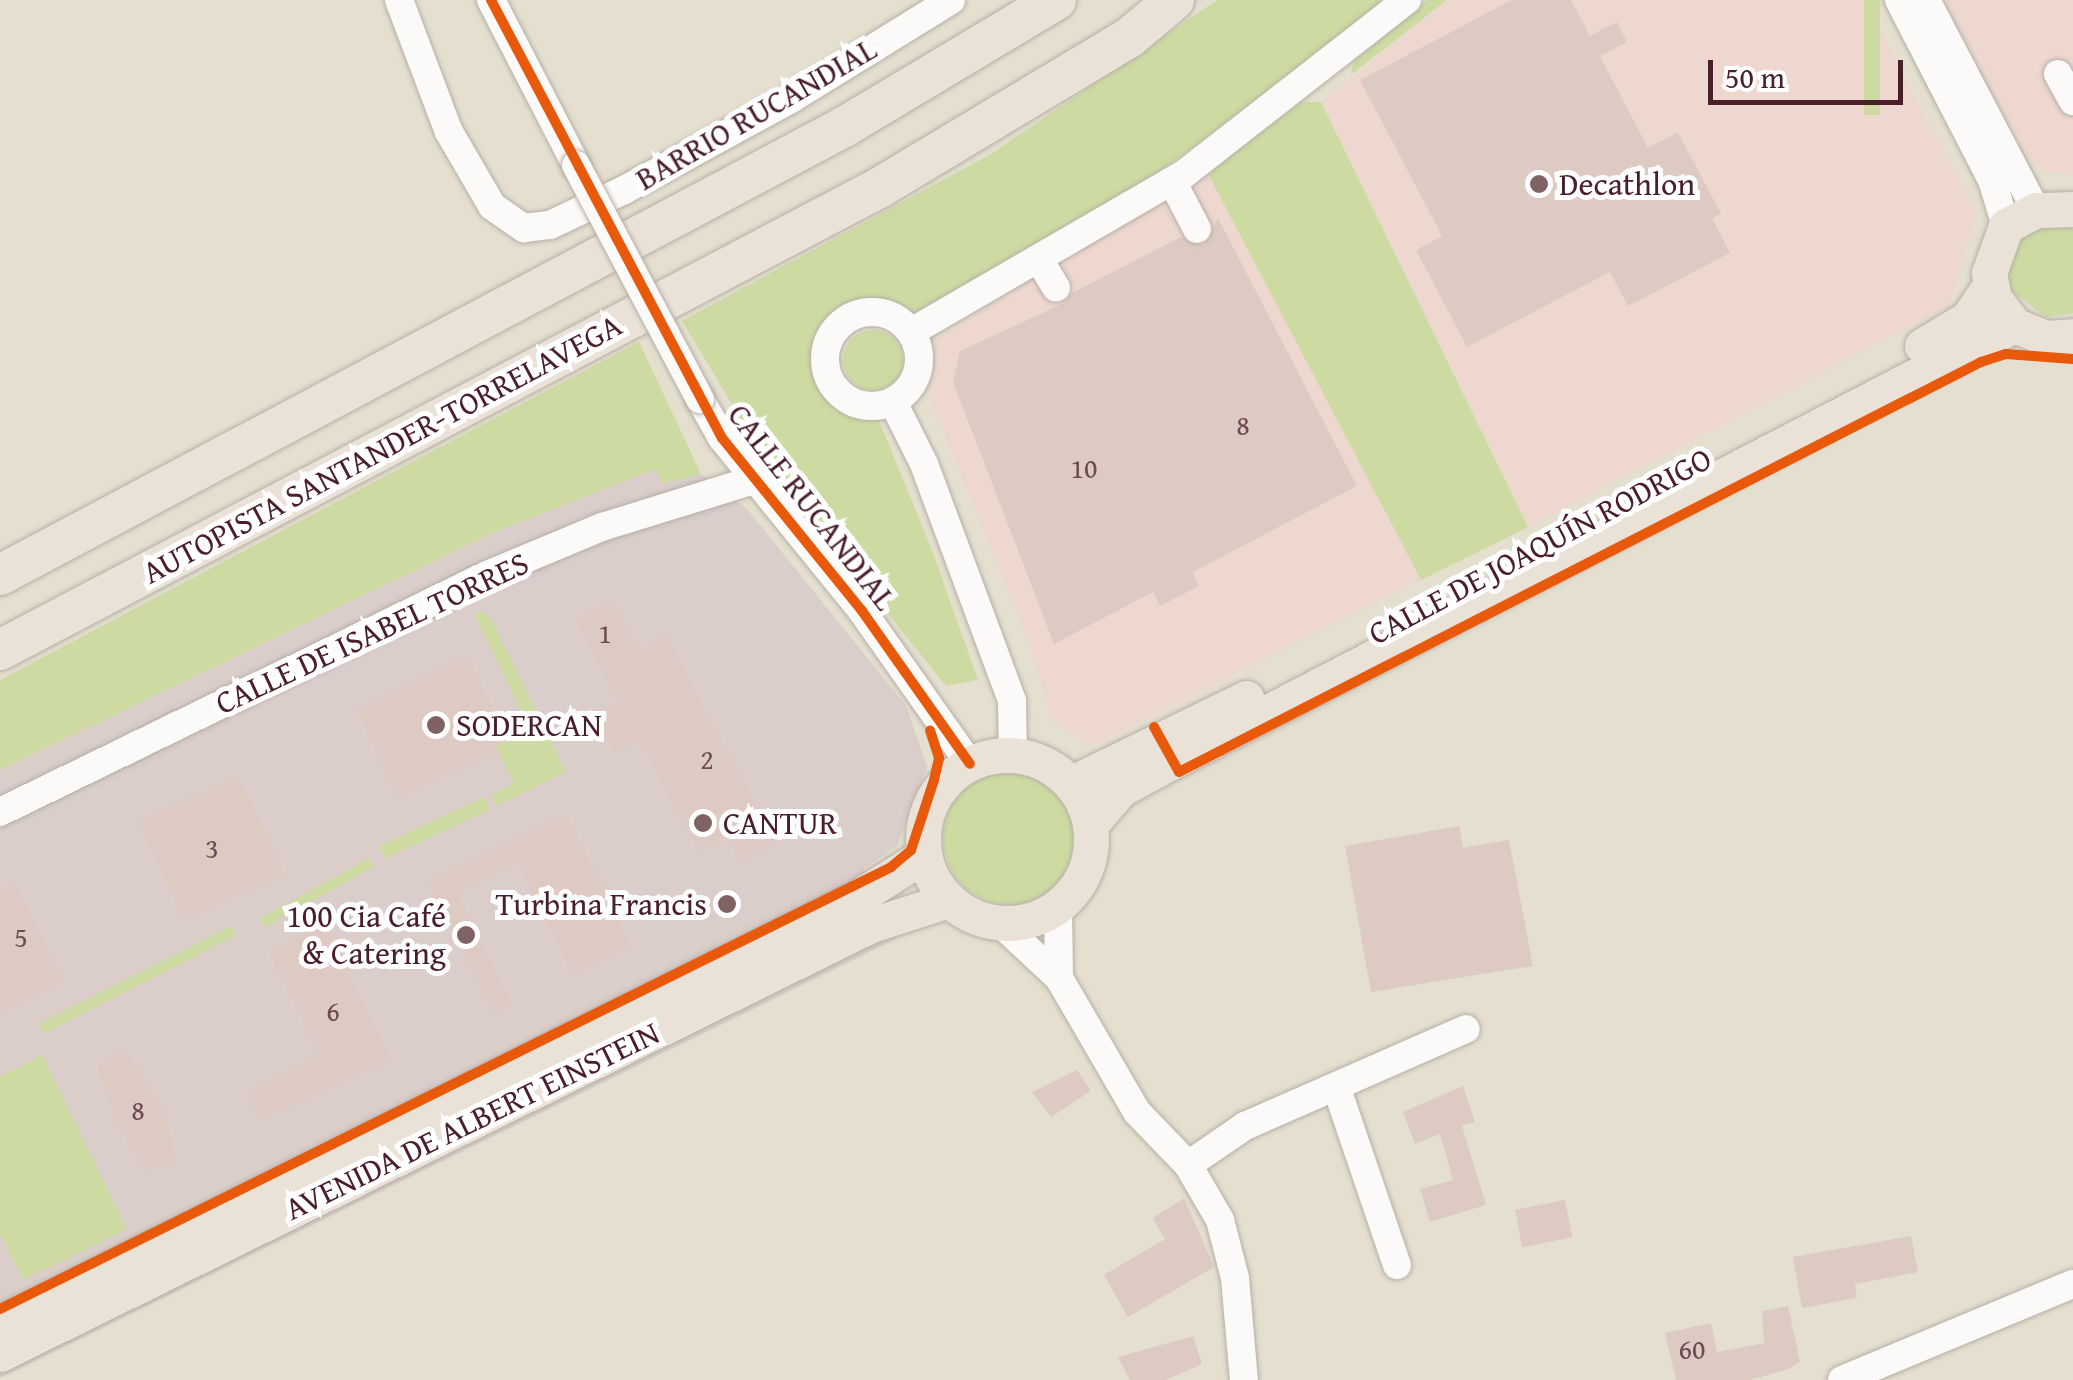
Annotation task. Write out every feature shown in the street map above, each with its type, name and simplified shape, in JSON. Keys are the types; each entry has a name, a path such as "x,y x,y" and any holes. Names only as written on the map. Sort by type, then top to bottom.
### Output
{"highway":[{"name":"AUTOPISTA SANTANDER-TORRELAVEGA","path":"0,575 844,127 1056,0"},
{"name":"AUTOPISTA SANTANDER-TORRELAVEGA","path":"0,650 879,188 1128,38 1174,0"}],"main road":[{"path":"2073,210 2021,218 1990,260 1990,285 2014,325 2046,338 2073,336"},
{"name":"CALLE DE JOAQUÍN RODRIGO","path":"1072,783 1342,650 1956,328 1990,285"},
{"name":"CALLE DE JOAQUÍN RODRIGO","path":"1090,825 1133,782 2014,325"},
{"path":"1013,756 1043,764 1072,783 1090,825 1083,875 1058,906 1034,918 999,922 949,900 924,856 932,802 970,764 1013,756"},
{"name":"AVENIDA DE ALBERT EINSTEIN","path":"0,1323 858,897 924,856"},
{"name":"AVENIDA DE ALBERT EINSTEIN","path":"0,1354 871,925 949,900"}],"street":[{"name":"BARRIO RUCANDIAL","path":"399,0 450,132 492,206 524,228 550,225 624,190 950,0"},
{"name":"CALLE RUCANDIAL","path":"491,0 700,400 754,480 862,611 970,764"},
{"path":"911,332 1040,261 1172,181 1408,0"},
{"path":"1899,0 1992,180 2021,218"},
{"path":"1926,0 2021,218"},
{"path":"2058,74 2073,102"},
{"path":"1172,181 1197,229"},
{"path":"1040,261 1056,288"},
{"path":"866,312 891,316 911,332 920,362 906,392 893,402 868,407 844,398 828,379 827,342 843,322 866,312"},
{"path":"893,402 924,464 1012,702 1013,756"},
{"name":"CALLE DE ISABEL TORRES","path":"0,812 487,575 602,527 754,480"},
{"path":"1058,906 1059,978"},
{"path":"999,922 1059,978 1137,1112 1188,1165 1230,1246 1244,1380"},
{"path":"1188,1165 1246,1126 1466,1029"},
{"path":"1337,1089 1396,1266"},
{"path":"1842,1380 2073,1284"}],"shaded area":[{"path":"1447,0 1864,0 1976,214 1949,306 1528,527 1321,102"},
{"path":"1944,0 2073,0 2073,176 2041,170 2026,154"},
{"path":"1207,172 1421,580 1092,746 1052,721 1030,644 924,384 927,345"},
{"path":"656,468 663,484 701,474 747,509 906,706 927,767 897,846 863,869 896,939 0,1378 0,770 495,532"}],"green space":[{"path":"1217,0 1392,0 1133,191 915,321 882,305 844,311 815,345 818,376 836,404 878,418 932,550 978,680 946,686 768,464 682,321 991,154"},
{"path":"1427,0 1447,0 1351,75 1353,62"},
{"path":"1864,0 1880,0 1880,115 1864,115"},
{"path":"1302,102 1321,102 1528,527 1421,580 1207,172"},
{"path":"2037,227 2073,229 2073,313 2046,317 2011,291 2008,261 2023,235"},
{"path":"873,330 894,339 903,360 894,381 873,390 852,381 843,360 852,339"},
{"path":"639,342 701,474 663,484 656,469 495,532 0,770 0,680"},
{"path":"481,610 492,620 566,772 496,806 491,795 514,783 495,746 530,729 474,614"},
{"path":"1010,771 1036,776 1058,790 1072,812 1077,838 1072,864 1058,886 1036,900 1010,905 984,900 962,886 948,864 943,838 948,812 962,790 984,776"},
{"path":"484,797 490,810 385,859 379,846"},
{"path":"369,858 374,867 265,927 260,919"},
{"path":"231,926 236,936 44,1034 39,1024"},
{"path":"42,1055 127,1229 23,1280 0,1234 0,1076"}],"building":[{"name":"Decathlon","path":"1512,0 1571,0 1590,36 1617,22 1627,42 1600,56 1648,148 1678,132 1721,214 1712,218 1730,253 1628,306 1610,272 1467,347 1416,250 1442,236 1360,80"},
{"path":"1218,218 1357,486 1193,572 1199,586 1160,606 1153,592 1054,644 953,382 960,351 1064,303 1072,293 1181,237 1204,245"},
{"path":"611,599 638,650 666,635 776,843 740,863 727,837 699,852 639,740 614,753 593,714 618,700 575,619"},
{"name":"SODERCAN","path":"467,655 508,740 495,746 498,752 399,798 356,709"},
{"path":"238,775 284,875 185,921 138,821"},
{"name":"SODERCAN","path":"566,813 632,947 573,976 517,862 457,892 513,1006 495,1015 428,881"},
{"path":"1459,826 1463,848 1509,840 1533,966 1371,992 1345,846"},
{"path":"16,883 63,983 0,1013 0,891"},
{"path":"325,924 392,1061 260,1120 246,1091 319,1053 269,952"},
{"path":"125,1048 166,1113 175,1163 143,1171 115,1118 98,1066"},
{"path":"1077,1070 1091,1091 1051,1117 1032,1092"},
{"path":"1463,1086 1475,1122 1462,1126 1486,1205 1430,1222 1420,1189 1453,1180 1440,1134 1415,1144 1403,1112"},
{"path":"1184,1198 1214,1267 1128,1317 1104,1275 1165,1239 1153,1218"},
{"path":"1565,1200 1572,1237 1522,1247 1515,1210"},
{"path":"1911,1236 1918,1272 1855,1284 1857,1298 1802,1308 1793,1257"},
{"path":"1788,1306 1800,1362 1750,1380 1676,1380 1665,1333 1711,1323 1717,1352 1764,1343 1762,1311"},
{"path":"1193,1336 1202,1364 1166,1380 1130,1380 1118,1357"}],"cycle path":[{"path":"491,0 722,438 862,611 970,764"},
{"path":"1154,727 1179,772 1981,362 2006,354 2073,359"},
{"path":"0,1309 891,867 911,850 934,780 939,758 930,730"}],"place":[{"name":"Decathlon","path":"1539,184"},
{"name":"SODERCAN","path":"436,725"},
{"name":"CANTUR","path":"703,823"},
{"name":"Turbina Francis","path":"727,904"},
{"name":"100 Cia Café & Catering","path":"466,935"}]}
